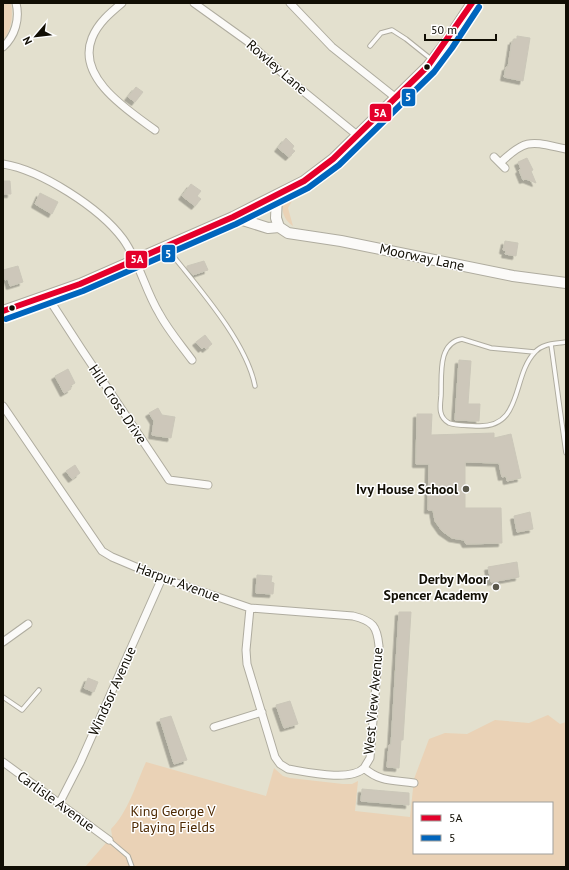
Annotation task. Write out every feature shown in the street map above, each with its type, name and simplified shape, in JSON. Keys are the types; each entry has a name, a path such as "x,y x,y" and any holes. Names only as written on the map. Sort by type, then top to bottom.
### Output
{"street":[{"path":"3,47 8,42 16,25 16,3"},
{"path":"122,3 102,22 92,38 89,48 92,68 103,88 119,104 155,130"},
{"name":"Rowley Lane","path":"194,3 247,41 292,82 357,135"},
{"path":"290,3 332,47 396,98"},
{"path":"3,311 47,296 233,217 277,196 324,167 396,98 432,60 456,29 472,3"},
{"path":"494,157 503,165 514,150 525,144 535,143 566,149"},
{"path":"3,164 23,170 45,180 83,201 102,217 122,239 134,260 159,313 192,360"},
{"path":"277,196 276,218 279,227"},
{"name":"Moorway Lane","path":"233,217 268,228 279,227 288,233 341,241 513,276 566,282"},
{"name":"Hill Cross Drive","path":"47,296 169,480 208,485"},
{"name":"Harpur Avenue","path":"3,406 102,551 112,557 162,578 250,608 353,616 371,623 377,632"},
{"name":"Windsor Avenue","path":"60,802 80,764 162,578"},
{"path":"250,608 246,650 247,664 275,757 280,764 288,769 346,776 360,773 364,768 374,777 380,779 414,783"},
{"path":"3,642 28,624"},
{"name":"West View Avenue","path":"364,768 370,758 379,646 377,632"},
{"path":"214,727 262,712"},
{"name":"Carlisle Avenue","path":"3,762 60,802 109,840"}],"lane":[{"path":"370,46 381,33 392,30 432,60"},
{"path":"166,246 236,341 252,371 255,386"},
{"path":"534,352 492,348 462,339 450,344 444,352 440,405 441,414 447,422 452,424 486,426 499,422 508,414 526,366 534,352 544,345 566,342"},
{"path":"551,344 564,426 566,453"},
{"path":"3,697 22,710 39,690"},
{"path":"109,840 128,856 132,867"}],"green space":[{"path":"3,3 11,3 12,13 10,27 3,40"},
{"path":"300,187 288,208 293,226 285,217 282,206 283,198"},
{"name":"King George V Playing Fields","path":"548,715 560,724 566,722 566,867 85,867 112,836 111,829 127,806 146,762 266,796 274,768 283,776 290,778 343,784 352,784 358,781 355,811 410,817 414,779 429,739 445,733 467,734 495,720 529,723"}],"building":[{"path":"517,36 530,38 523,81 504,77 506,67 508,67 512,41 513,42 514,39 517,39"},
{"path":"136,87 143,92 135,102 128,97"},
{"path":"286,138 294,146 292,149 295,151 289,157 278,148"},
{"path":"527,158 533,170 531,171 536,183 526,179 523,180 519,170 521,169 518,162"},
{"path":"3,181 10,181 11,194 3,194"},
{"path":"191,184 201,191 197,196 201,199 195,206 182,196"},
{"path":"40,193 58,202 52,214 35,204"},
{"path":"505,241 518,243 516,256 505,254 506,251 503,250"},
{"path":"204,261 208,270 193,275 187,268 187,266"},
{"path":"18,266 23,282 10,286 8,279 5,280 3,270"},
{"path":"205,335 212,344 206,349 204,347 202,349 196,342"},
{"path":"459,360 471,361 468,404 480,404 479,421 455,420"},
{"path":"68,369 75,383 70,386 71,389 64,393 55,376"},
{"path":"158,408 162,415 175,417 171,438 152,435 154,421 149,413"},
{"name":"Ivy House School","path":"417,414 432,414 431,435 494,433 494,438 511,434 521,478 507,481 506,476 502,477 499,463 465,462 465,508 501,508 502,543 466,544 464,540 452,538 442,531 435,521 433,510 428,510 429,464 416,464"},
{"path":"75,465 80,473 72,479 66,471"},
{"path":"530,512 533,529 517,532 514,516"},
{"path":"517,562 519,577 491,582 488,567"},
{"path":"257,575 272,576 271,582 274,583 273,594 256,593"},
{"path":"399,612 411,612 403,740 401,740 399,768 387,767 389,745 391,745"},
{"path":"88,678 98,682 94,692 84,688"},
{"path":"290,701 298,724 284,728 276,705"},
{"path":"171,716 187,760 174,764 160,719"},
{"path":"362,789 409,793 409,805 361,801"}],"transit line":[{"name":"5A","path":"3,311 80,284 233,217 304,181 333,159 428,66 472,3"},
{"name":"5","path":"6,319 83,291 236,224 308,188 339,165 434,72 479,7"}],"place":[{"name":"Ivy House School","path":"466,489"},
{"name":"Derby Moor Spencer Academy","path":"496,587"}]}
